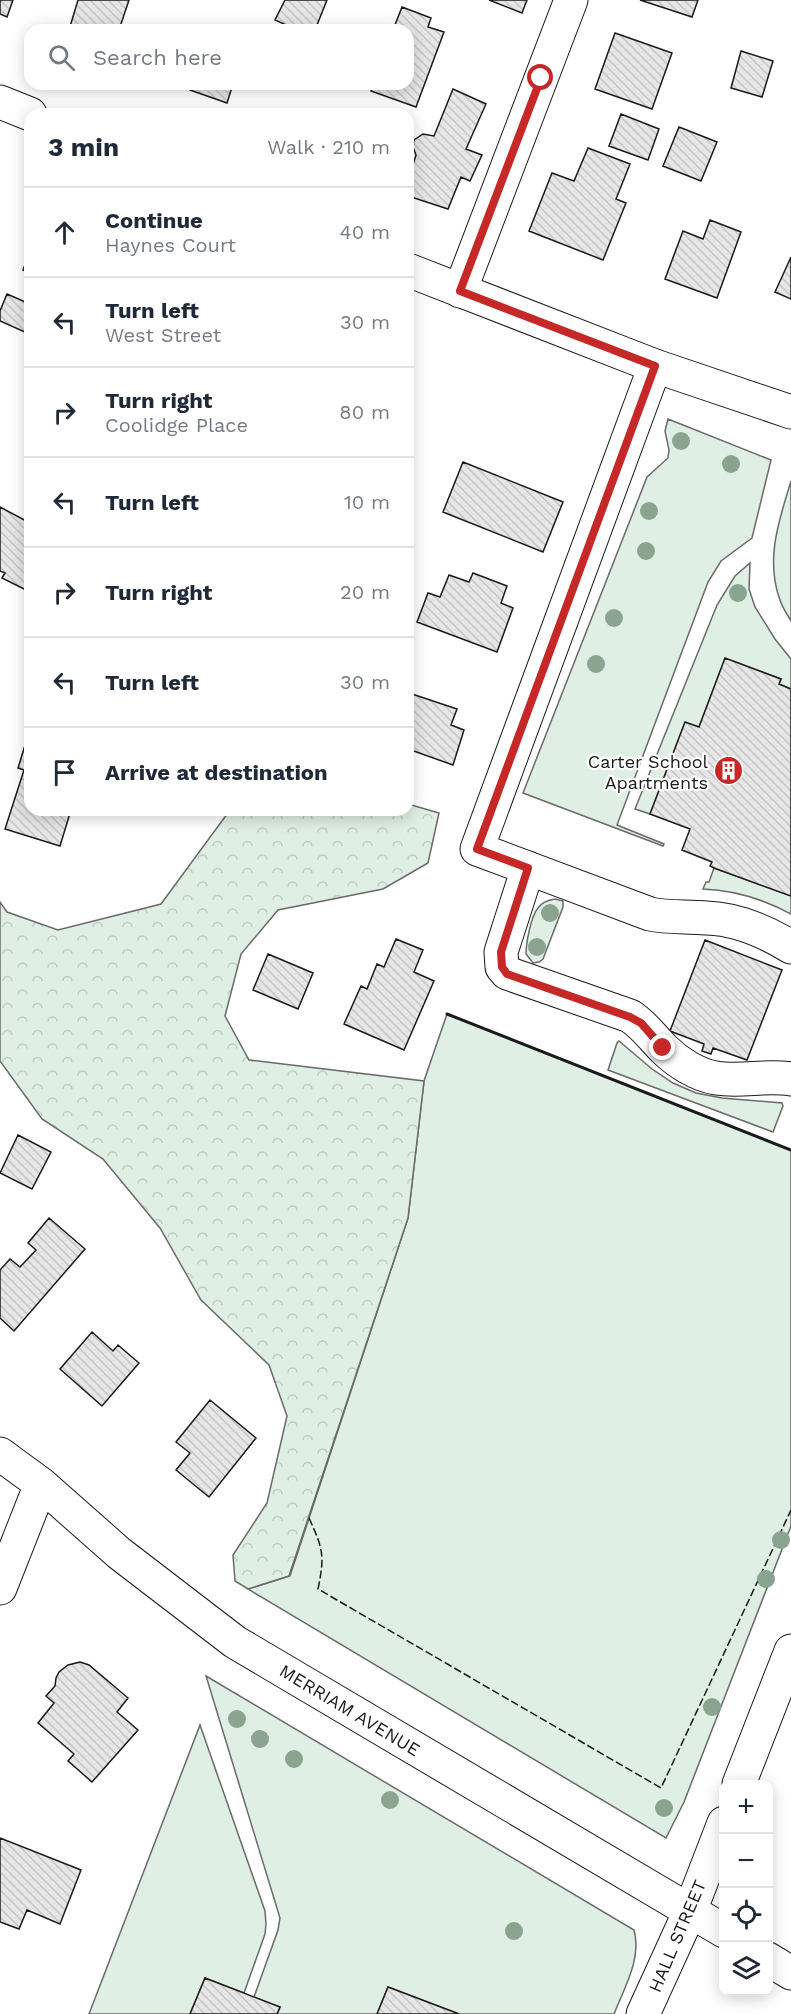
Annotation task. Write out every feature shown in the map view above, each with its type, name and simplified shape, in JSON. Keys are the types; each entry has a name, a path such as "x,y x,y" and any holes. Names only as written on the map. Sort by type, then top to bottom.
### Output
{"street":[{"path":"460,291 571,0"},
{"path":"0,102 24,112"},
{"path":"414,272 655,366 791,412"},
{"path":"655,366 477,849 650,914 662,917 732,921 756,929 791,947"},
{"path":"528,868 501,952 502,967 507,974 630,1017 641,1023 673,1057 703,1074 716,1078 791,1079"},
{"name":"MERRIAM AVENUE","path":"0,1454 41,1484 118,1552 235,1642 719,1929"},
{"path":"0,1588 41,1484"},
{"path":"741,1780 791,1651"},
{"name":"HALL STREET","path":"643,2014 690,1911 719,1834"},
{"path":"773,1962 791,1973"}],"green space":[{"path":"668,419 771,460 752,538 721,561 708,582 617,825 664,844 663,846 523,793 647,477 668,458 669,450 665,431"},
{"path":"791,481 791,621 781,603 776,585 774,555 775,540"},
{"path":"750,563 749,589 755,607 791,659 791,689 779,684 781,679 725,659 699,727 685,723 650,814 635,809 717,605 735,576"},
{"path":"414,806 439,813 428,863 383,889 278,910 241,954 225,1016 249,1060 424,1081 408,1218 289,1576 248,1589 235,1581 233,1555 267,1503 287,1416 269,1365 201,1300 160,1228 103,1159 42,1119 0,1061 0,902 7,912 58,930 161,904 226,816 414,816"},
{"path":"714,868 791,896 791,914 748,896 703,889 706,882 709,882"},
{"path":"555,899 563,901 563,907 543,959 533,963 526,954 533,917 541,904"},
{"path":"447,1014 791,1150 791,1526 684,1802 666,1838 248,1589 290,1576 408,1218 424,1081"},
{"path":"619,1041 652,1069 673,1083 696,1093 722,1098 782,1103 783,1106 773,1132 608,1070"},
{"path":"206,1676 634,1930 636,1952 634,1962 614,2014 459,2014 388,1987 377,2014 277,2014 280,2008 254,1997 278,1930 280,1918"},
{"path":"200,1725 265,1911 265,1934 244,1993 205,1978 190,2014 89,2014"}],"building":[{"path":"0,0 13,0 7,17 0,14"},
{"path":"78,0 129,0 121,24 71,24"},
{"path":"285,0 327,0 317,24 284,24 275,20"},
{"path":"489,0 527,0 522,13"},
{"path":"640,0 698,0 692,17"},
{"path":"402,7 431,18 428,27 444,32 416,107 371,91 414,90 414,24 395,24"},
{"path":"615,33 672,53 652,109 595,89"},
{"path":"741,51 773,61 762,97 731,88"},
{"path":"453,89 486,104 466,149 482,155 470,181 461,177 448,209 414,198 416,155 414,140 423,134 434,136"},
{"path":"190,90 231,90 227,103"},
{"path":"621,114 659,129 648,160 609,146"},
{"path":"679,127 717,142 701,181 663,166"},
{"path":"588,148 630,164 616,199 626,203 603,260 529,231 552,173 574,181"},
{"path":"710,220 741,232 717,298 665,279 683,231 703,239"},
{"path":"791,257 791,299 775,292"},
{"path":"7,294 24,301 24,332 0,321 0,311"},
{"path":"463,462 563,502 543,552 443,512"},
{"path":"0,507 24,520 24,589 2,578 5,573 0,571"},
{"path":"473,573 507,586 501,603 513,608 497,652 417,622 428,593 440,597 449,575 469,582"},
{"name":"Carter School Apartments","path":"725,658 781,679 779,684 791,689 791,896 714,868 710,866 712,862 682,850 690,829 650,814 685,722 699,727"},
{"path":"414,695 457,709 451,725 464,730 453,765 414,751"},
{"path":"24,748 24,770 18,768"},
{"path":"24,770 24,816 69,816 60,846 5,829"},
{"path":"396,939 423,950 414,972 434,981 404,1050 344,1024 361,986 367,989 377,964 384,967"},
{"path":"705,940 782,970 747,1060 713,1048 711,1054 702,1051 704,1044 670,1031"},
{"path":"268,954 313,973 298,1009 253,990"},
{"path":"18,1135 51,1152 32,1189 0,1173"},
{"path":"49,1218 85,1249 14,1331 0,1318 0,1270 10,1259 20,1267 36,1250 28,1243"},
{"path":"92,1332 113,1351 118,1345 139,1363 102,1406 60,1369"},
{"path":"210,1400 256,1438 209,1497 176,1470 190,1453 176,1442"},
{"path":"80,1662 89,1665 128,1698 117,1712 138,1730 92,1782 68,1761 74,1754 38,1723 54,1703 46,1696 55,1686 59,1672 68,1665"},
{"path":"0,1838 81,1870 60,1924 27,1910 19,1929 0,1922"},
{"path":"205,1978 280,2007 277,2014 190,2014"},
{"path":"388,1987 459,2014 377,2014"}],"fence":[{"path":"309,1518 321,1552 322,1568 318,1589 661,1788 791,1510"}],"wall":[{"path":"447,1014 791,1150"}],"place":[{"name":"Carter School Apartments","path":"729,771"}],"route":[{"path":"541,78 460,291 655,366 477,849 528,868 501,952 500,962 507,974 630,1017 641,1023 663,1048"}]}
